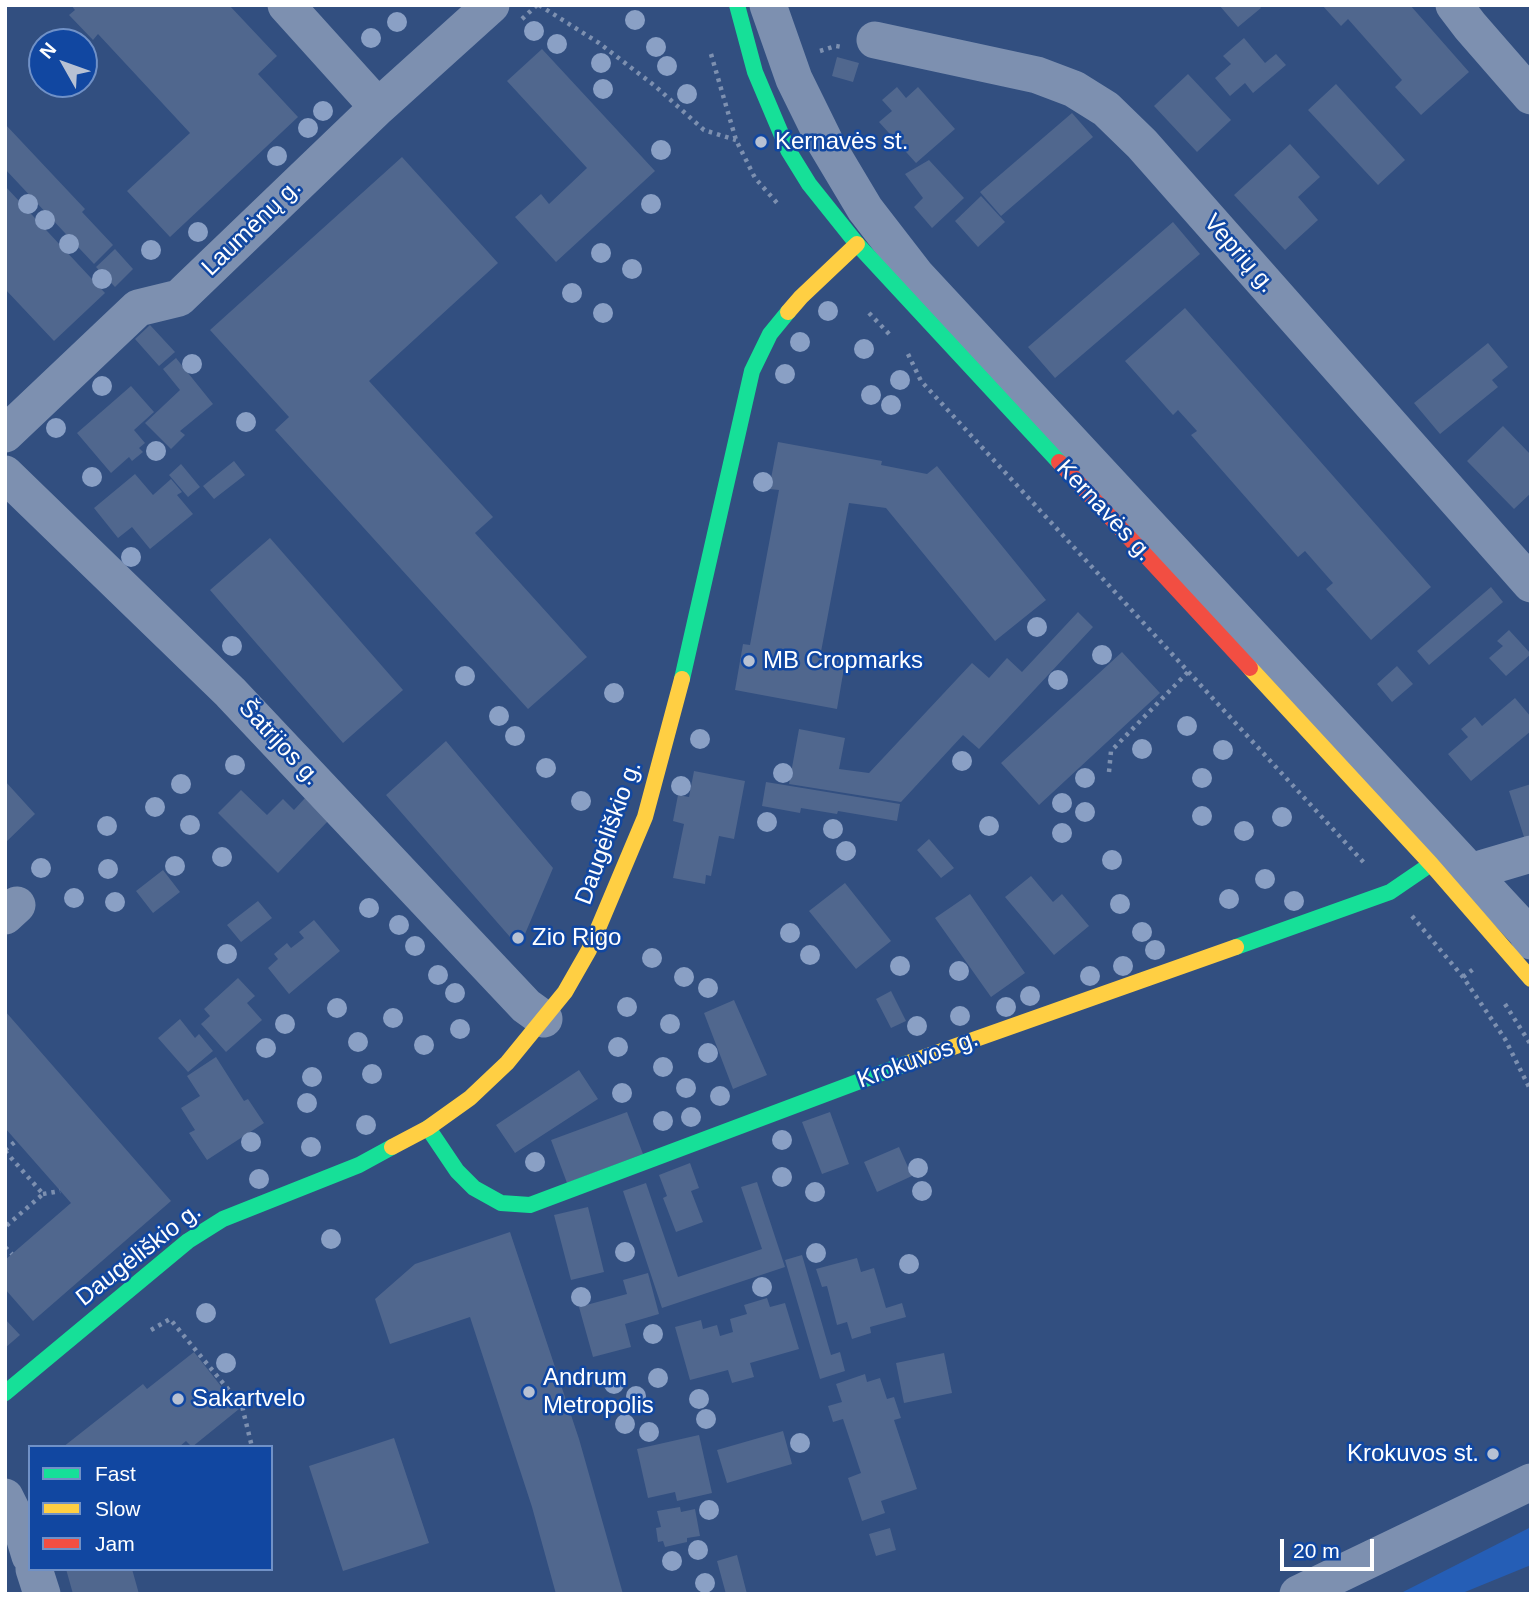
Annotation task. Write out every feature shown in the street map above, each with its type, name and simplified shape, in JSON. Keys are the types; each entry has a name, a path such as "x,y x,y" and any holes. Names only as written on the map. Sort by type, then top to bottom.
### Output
{"street":[{"path":"286,5 378,107"},
{"name":"Laumėnų g.","path":"5,434 138,308 178,298 378,107 491,5"},
{"name":"Kernavės g.","path":"737,5 755,72 788,150 809,184 857,244 1431,864 1531,979"},
{"name":"Kernavės g.","path":"768,5 794,79 825,142 865,209 916,275 1526,932 1531,941"},
{"path":"1454,5 1531,96"},
{"name":"Veprių g.","path":"875,40 1037,75 1074,89 1106,109 1160,164 1531,584"},
{"name":"Daugėliškio g.","path":"5,1393 188,1241 223,1219 359,1165 428,1128 470,1098 506,1063 565,992 589,950 645,817 677,701 752,371 770,334 801,298 857,244"},
{"name":"Šatrijos g.","path":"5,474 230,692 526,1006 544,1020"},
{"path":"1470,872 1531,854"},
{"name":"Krokuvos g.","path":"428,1128 457,1171 474,1188 501,1203 530,1205 895,1068 1390,892 1431,864"},
{"path":"1298,1594 1531,1482"},
{"path":"5,1497 28,1549"},
{"path":"35,1571 42,1594"}],"path":[{"path":"539,5 599,43 655,86 704,130 736,140"},
{"path":"906,350 921,381 1433,939 1463,977 1505,1039 1531,1091"},
{"path":"1109,772 1111,751 1188,672"},
{"path":"1463,977 1481,964"},
{"path":"16,1141 5,1151 43,1194"},
{"path":"5,1227 43,1194 60,1191"},
{"path":"5,1247 12,1254"},
{"path":"151,1330 170,1319 243,1406 252,1445"}],"shaded area":[{"path":"1531,1527 1531,1565 1460,1594 1399,1594"}],"building":[{"path":"71,5 229,5 277,56 258,74 298,117 170,237 127,191 190,133 98,34 98,28 81,28 69,15 75,10"},
{"path":"1219,5 1259,5 1261,8 1238,27"},
{"path":"1322,5 1410,5 1469,72 1421,115 1395,87 1402,80 1348,19 1341,26"},
{"path":"1244,38 1265,63 1276,54 1286,65 1253,93 1245,83 1230,96 1215,78 1231,64 1223,56"},
{"path":"542,49 655,171 556,262 515,217 541,194 549,204 587,168 507,81"},
{"path":"837,57 859,63 853,82 832,76"},
{"path":"1188,74 1231,120 1197,152 1154,106"},
{"path":"1336,84 1405,160 1378,185 1308,110"},
{"path":"897,87 906,98 918,87 955,129 916,163 879,122 892,111 882,100"},
{"path":"1072,113 1093,137 1001,216 980,192"},
{"path":"5,124 85,209 82,212 113,245 94,264 5,169"},
{"path":"1290,144 1320,177 1298,197 1318,220 1285,250 1234,195"},
{"path":"402,157 498,263 369,381 493,517 475,533 587,657 528,709 275,430 289,417 210,330"},
{"path":"929,160 964,198 932,228 914,207 923,198 905,174"},
{"path":"5,186 105,293 54,341 5,289"},
{"path":"981,196 1005,222 978,247 955,221"},
{"path":"1173,222 1200,254 1055,378 1028,347"},
{"path":"115,249 133,269 115,287 96,267"},
{"path":"1185,308 1431,587 1371,640 1326,589 1333,583 1305,551 1298,557 1191,435 1197,431 1178,410 1173,415 1125,361"},
{"path":"150,325 175,352 159,366 135,339"},
{"path":"1488,343 1508,367 1492,380 1498,387 1440,434 1414,403"},
{"path":"176,358 213,404 180,431 185,435 171,449 145,423 180,390 163,369"},
{"path":"131,386 154,412 134,430 145,443 139,448 143,452 132,461 129,457 111,473 77,433"},
{"path":"1503,426 1531,455 1531,493 1514,509 1467,461"},
{"path":"778,442 882,461 881,465 927,474 937,466 1046,600 995,641 886,508 849,503 820,657 845,662 837,709 735,690 743,644 750,645 779,490 769,489"},
{"path":"234,461 245,475 214,499 203,486"},
{"path":"181,464 200,487 188,497 169,475"},
{"path":"135,474 153,495 171,479 182,492 177,495 193,514 150,549 132,527 118,538 94,508"},
{"path":"270,538 403,690 343,743 210,590"},
{"path":"1491,587 1503,602 1429,665 1417,651"},
{"path":"1078,612 1093,627 979,749 963,735 901,802 789,784 799,729 845,738 839,769 869,773 972,663 989,678 1007,658 1022,672"},
{"path":"1509,630 1531,654 1506,676 1489,658 1503,646 1497,641"},
{"path":"1122,652 1160,693 1039,805 1001,763"},
{"path":"1397,666 1413,684 1392,702 1377,684"},
{"path":"1515,698 1531,717 1531,731 1471,781 1448,754 1468,737 1461,729 1475,717 1482,726"},
{"path":"446,741 553,868 522,941 510,937 386,795"},
{"path":"694,771 745,781 734,839 719,836 711,876 706,875 705,884 673,878 684,824 673,821 678,795 689,797"},
{"path":"5,781 35,814 5,843"},
{"path":"766,782 900,804 897,821 838,811 837,814 801,808 800,813 762,806"},
{"path":"1531,784 1531,838 1525,840 1509,791"},
{"path":"241,790 267,815 283,799 294,810 305,798 328,821 278,873 218,813"},
{"path":"929,839 954,868 941,878 917,850"},
{"path":"163,870 180,892 153,913 136,891"},
{"path":"1031,876 1053,902 1062,894 1089,926 1054,955 1005,897"},
{"path":"845,883 891,941 856,969 809,911"},
{"path":"970,894 1025,973 991,997 935,918"},
{"path":"258,901 272,918 241,942 227,925"},
{"path":"314,920 340,951 289,994 268,968 278,959 274,954 287,943 291,948 304,938 299,932"},
{"path":"238,978 255,996 247,1003 262,1020 226,1052 201,1024 210,1016 204,1009"},
{"path":"891,991 906,1021 891,1028 876,999"},
{"path":"734,1000 767,1075 733,1089 704,1013"},
{"path":"5,1011 171,1201 33,1321 5,1289 5,1260 71,1203 5,1128"},
{"path":"180,1019 195,1038 199,1034 213,1051 188,1072 158,1038"},
{"path":"216,1057 244,1101 248,1099 264,1123 207,1160 189,1133 195,1130 181,1108 200,1096 187,1076"},
{"path":"579,1070 598,1099 515,1153 496,1125"},
{"path":"627,1112 643,1154 567,1183 551,1140"},
{"path":"830,1112 849,1164 822,1174 802,1122"},
{"path":"899,1147 912,1176 877,1192 864,1162"},
{"path":"690,1163 699,1188 691,1191 703,1222 676,1232 663,1198 667,1196 659,1175"},
{"path":"757,1182 785,1267 662,1308 623,1191 646,1183 678,1277 762,1249 741,1187"},
{"path":"588,1207 604,1272 571,1280 554,1215"},
{"name":"Andrum Metropolis","path":"510,1232 579,1439 623,1594 556,1594 532,1507 470,1317 390,1344 375,1299 415,1264"},
{"path":"802,1255 831,1355 840,1352 845,1371 820,1379 785,1260"},
{"path":"857,1258 861,1272 874,1268 886,1308 902,1303 906,1317 870,1327 871,1333 852,1339 847,1322 837,1325 827,1286 822,1287 816,1269"},
{"path":"648,1273 659,1314 625,1324 631,1347 593,1357 579,1307 627,1294 623,1280"},
{"path":"767,1298 770,1307 785,1303 799,1349 750,1363 754,1377 732,1383 728,1370 690,1380 675,1327 701,1320 703,1329 717,1325 720,1336 733,1332 730,1319 747,1314 744,1305"},
{"path":"5,1319 20,1335 5,1348"},
{"path":"194,1352 239,1409 194,1445 186,1441 181,1445 66,1445 143,1384 147,1389"},
{"path":"944,1353 952,1393 904,1403 896,1363"},
{"path":"865,1374 867,1382 880,1378 887,1399 894,1397 901,1418 894,1420 917,1489 881,1501 885,1513 862,1521 848,1478 861,1473 843,1419 833,1422 828,1406 842,1402 836,1384"},
{"path":"783,1431 792,1464 727,1483 717,1450"},
{"path":"699,1435 712,1493 677,1501 675,1492 648,1498 637,1449"},
{"path":"394,1438 429,1543 343,1571 309,1466"},
{"path":"680,1507 681,1512 695,1509 700,1536 665,1547 663,1541 658,1542 656,1528 661,1527 657,1511"},
{"path":"890,1528 896,1550 876,1556 869,1534"},
{"path":"737,1555 747,1594 726,1594 717,1561"},
{"path":"67,1571 133,1571 139,1594 73,1594"}],"traffic: fast":[{"path":"737,5 755,72 788,150 809,184 857,244 1059,462"},
{"path":"682,679 752,371 770,334 788,312"},
{"path":"1236,947 1390,892 1431,864"},
{"path":"428,1128 457,1171 474,1188 501,1203 530,1205 908,1063"},
{"path":"5,1393 188,1241 223,1219 359,1165 392,1147"}],"traffic: slow":[{"path":"788,312 857,244"},
{"path":"1250,668 1431,864 1531,979"},
{"path":"392,1147 428,1128 470,1098 507,1063 565,992 589,950 645,817 682,679"},
{"path":"908,1063 1236,947"}],"traffic: jam":[{"path":"1059,462 1250,668"}],"place":[{"name":"Kernavės st.","path":"761,142"},
{"name":"MB Cropmarks","path":"749,661"},
{"name":"Zio Rigo","path":"518,938"},
{"name":"Andrum Metropolis","path":"529,1392"},
{"name":"Sakartvelo","path":"178,1399"},
{"name":"Krokuvos st.","path":"1493,1454"}]}
